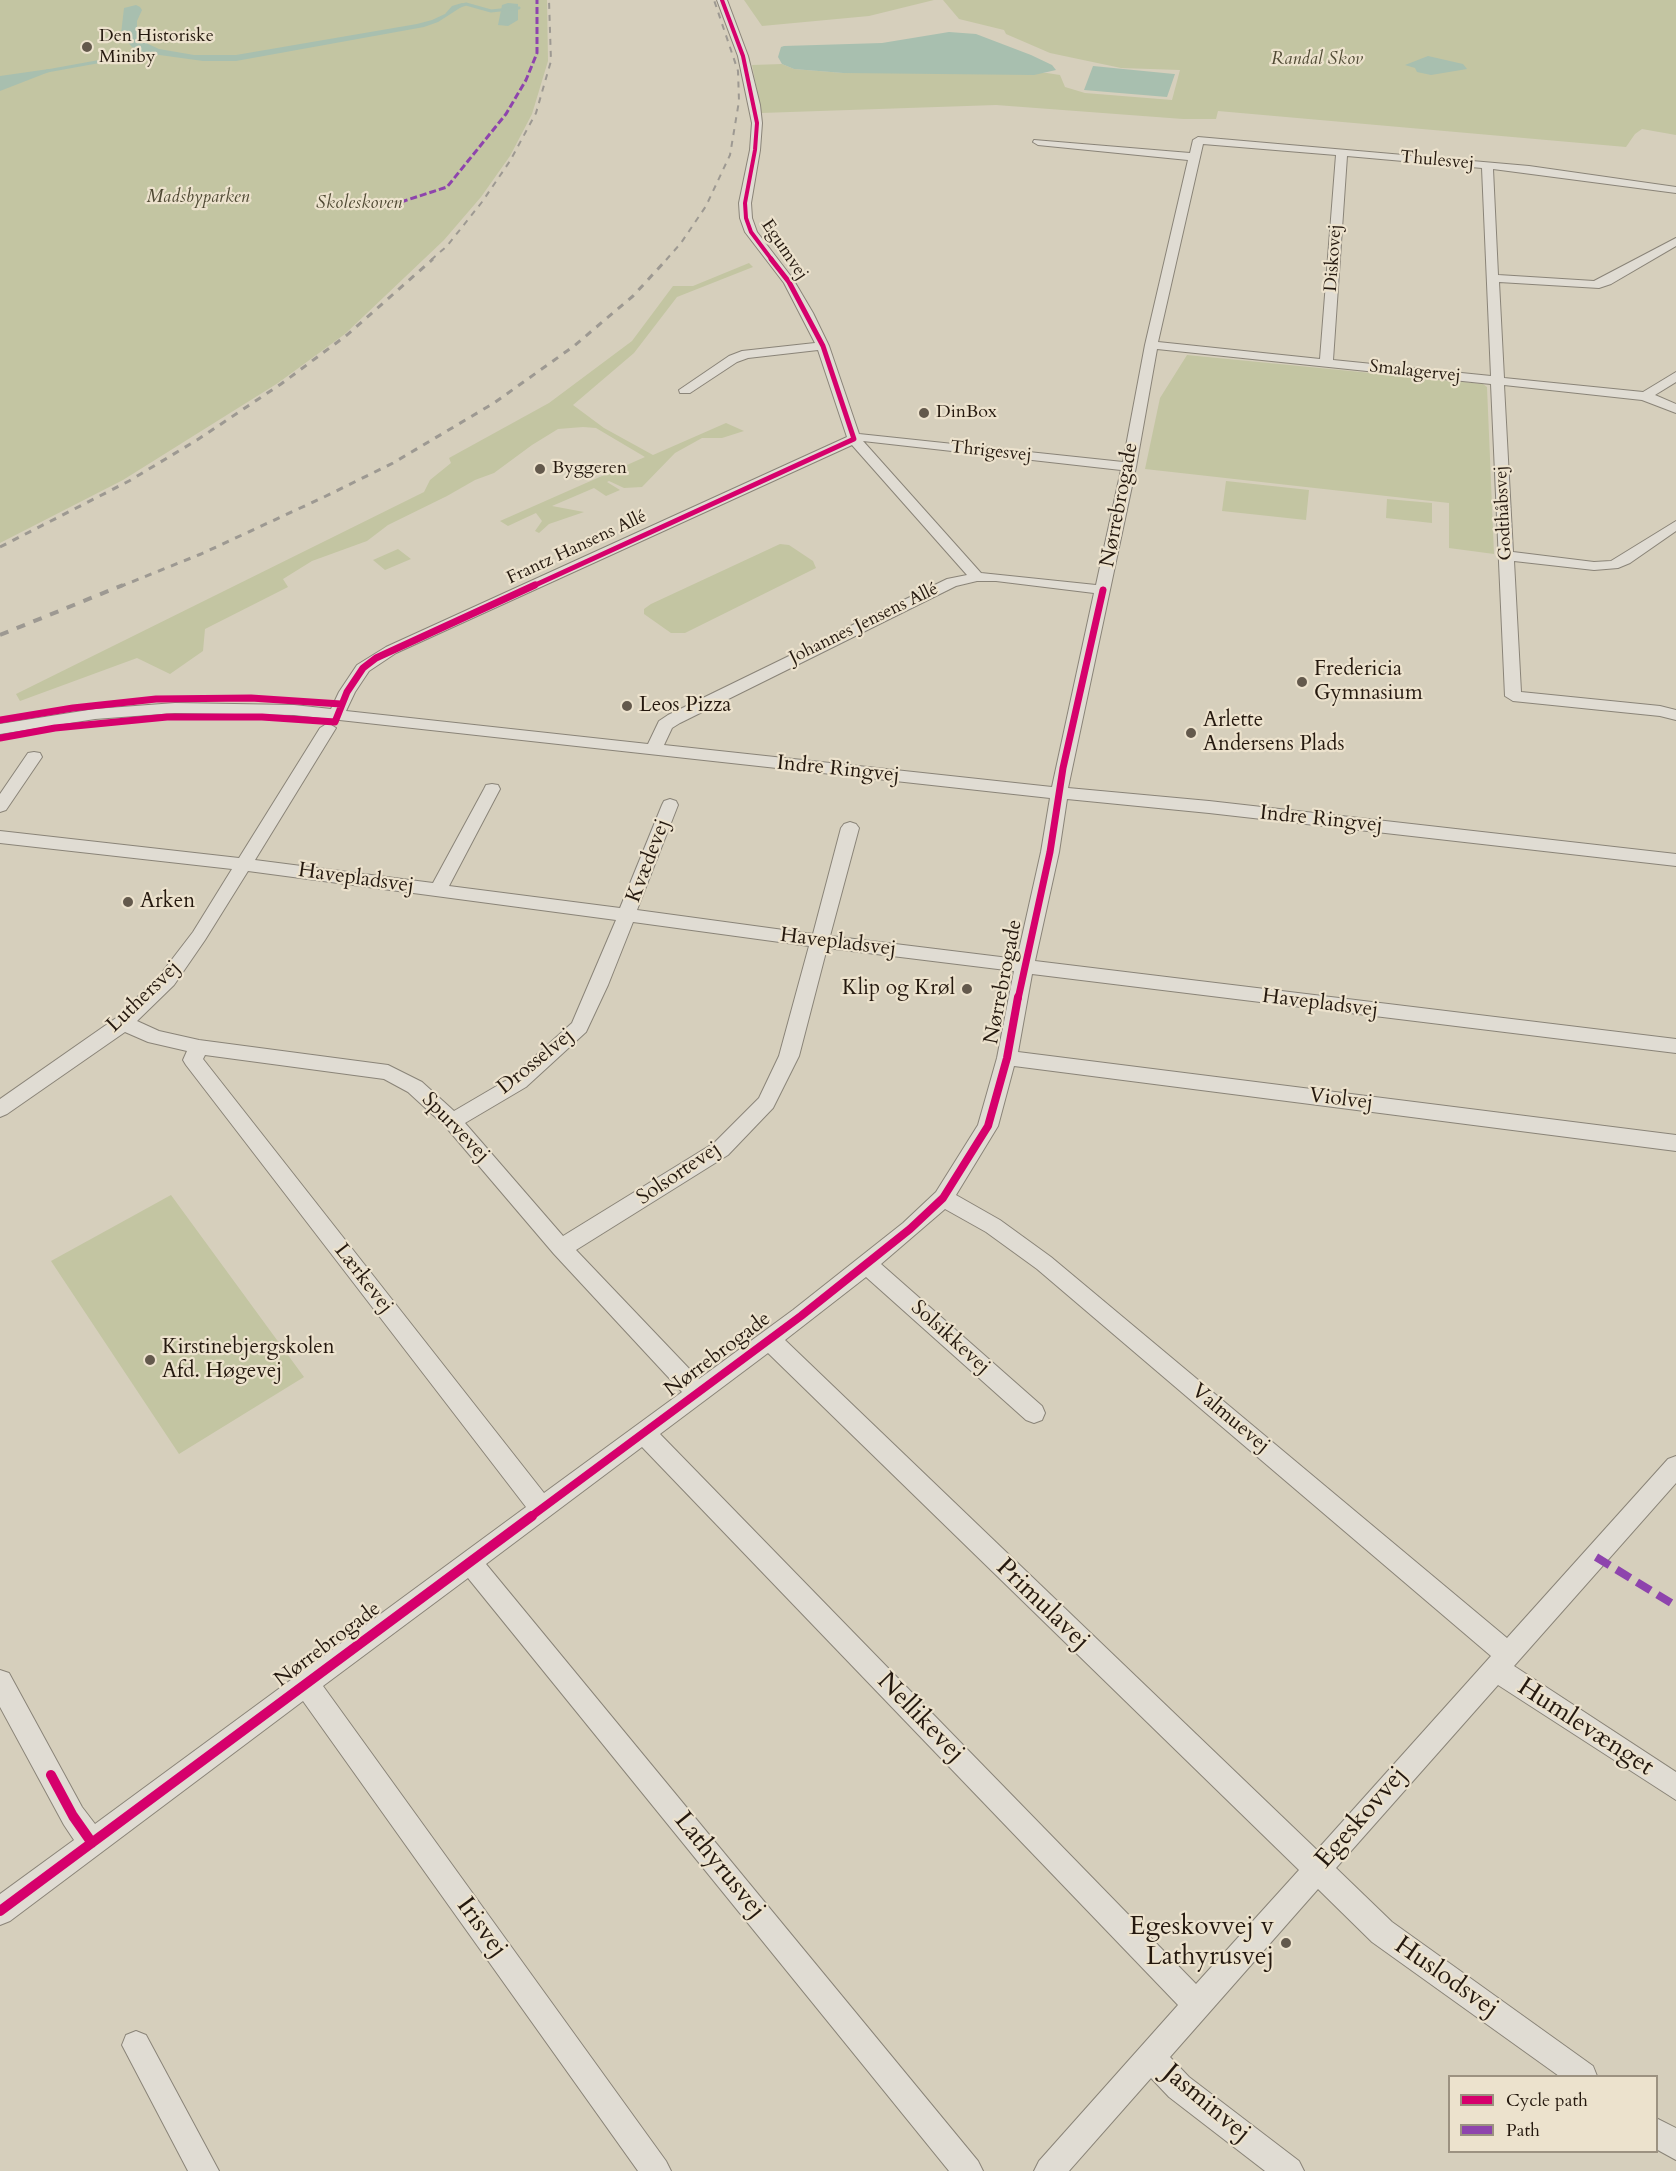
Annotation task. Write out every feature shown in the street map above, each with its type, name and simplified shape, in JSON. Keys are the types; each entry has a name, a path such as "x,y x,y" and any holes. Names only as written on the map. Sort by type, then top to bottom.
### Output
{"street":[{"name":"Egumvej","path":"722,0 749,75 757,123 755,150 745,203 746,218 751,232 789,282 823,346 854,439 977,577"},
{"name":"Thulesvej","path":"1198,140 1487,165 1578,175 1676,190"},
{"name":"Nørrebrogade","path":"0,1911 769,1339 910,1229 943,1198 988,1126 1007,1058 1024,967 1050,852 1059,793 1129,467 1151,345 1198,140"},
{"path":"1038,142 1193,157"},
{"name":"Diskovej","path":"1326,362 1342,153"},
{"name":"Godthåbsvej","path":"1487,165 1513,696 1676,715"},
{"path":"1492,278 1595,285 1607,281 1676,241"},
{"name":"Smalagervej","path":"1151,345 1645,396 1676,410"},
{"path":"685,390 733,359 746,354 823,346"},
{"path":"1645,396 1676,376"},
{"name":"Thrigesvej","path":"854,439 865,437 1129,467"},
{"name":"Frantz Hansens Allé","path":"333,721 347,692 363,669 391,650 854,439"},
{"path":"1506,556 1593,566 1613,565 1625,560 1676,525"},
{"name":"Johannes Jensens Allé","path":"654,749 664,725 674,719 934,588 977,577 996,577 1103,590"},
{"name":"Indre Ringvej","path":"0,729 76,716 175,708 238,708 333,721 654,749 1209,807 1676,860"},
{"name":"Luthersvej","path":"0,1109 123,1023 167,980 200,936 333,721"},
{"path":"0,806 34,757"},
{"path":"438,890 492,789"},
{"name":"Kvædevej","path":"627,916 670,805"},
{"name":"Solsortevej","path":"561,1248 721,1149 766,1102 789,1056 850,828"},
{"name":"Havepladsvej","path":"0,837 243,864 819,941 1676,1046"},
{"name":"Drosselvej","path":"452,1121 519,1082 579,1026 627,916"},
{"name":"Spurvevej","path":"123,1023 155,1037 199,1047 388,1072 415,1086 452,1121 561,1248 697,1393"},
{"name":"Lærkevej","path":"199,1047 193,1060 542,1509"},
{"name":"Violvej","path":"1007,1058 1676,1143"},
{"name":"Valmuevej","path":"943,1198 993,1226 1044,1263 1501,1661"},
{"name":"Solsikkevej","path":"866,1264 1034,1413"},
{"name":"Primulavej","path":"769,1339 1316,1871"},
{"name":"Nellikevej","path":"644,1432 1196,2004"},
{"name":"Egeskovvej","path":"1049,2171 1676,1466"},
{"name":"Lathyrusvej","path":"471,1562 968,2171"},
{"name":"Humlevænget","path":"1501,1661 1513,1682 1676,1787"},
{"path":"0,1682 73,1816 92,1843"},
{"name":"Irisvej","path":"306,1684 656,2171"},
{"name":"Huslodsvej","path":"1316,1871 1382,1932 1582,2075"},
{"path":"136,2044 199,2169"},
{"name":"Jasminvej","path":"1151,2058 1179,2087 1289,2171"},
{"path":"1658,2133 1676,2145"}],"green space":[{"name":"Madsbyparken","path":"0,0 547,0 548,61 532,114 510,156 481,197 444,240 345,334 278,383 123,480 0,543"},
{"path":"744,0 934,0 869,16 762,26"},
{"name":"Randal Skov","path":"943,0 1676,0 1676,135 1642,129 1635,134 1626,147 1218,111 1216,119 1183,119 996,105 761,113 752,65 782,64 794,69 843,73 1047,73 1060,75 1065,87 1085,93 1172,100 1180,70 1121,68 1050,53 1006,34 1004,30 959,19"},
{"path":"749,263 753,267 677,297 634,353 573,405 604,428 653,455 726,423 744,431 722,438 702,438 675,453 642,487 624,488 609,481 607,482 620,490 606,496 594,488 552,506 584,512 549,524 539,533 535,531 542,521 536,513 508,526 500,521 645,457 596,428 558,429 494,473 475,480 388,525 367,541 312,561 283,579 288,587 205,629 203,651 170,674 137,658 20,701 16,694 424,492 430,480 451,463 449,458 549,403 632,341 673,286 693,286"},
{"path":"1187,355 1483,384 1487,387 1494,554 1449,548 1449,503 1145,469 1160,398"},
{"path":"1226,481 1309,490 1306,520 1222,511"},
{"path":"1387,499 1432,503 1432,523 1386,518"},
{"path":"780,544 789,545 813,561 816,568 685,633 671,633 644,614 644,609 651,604"},
{"path":"398,549 411,559 385,570 373,560"},
{"path":"171,1195 304,1377 179,1454 51,1261"}],"shaded area":[{"path":"466,4 438,22 424,27 236,61 203,61 145,53 132,47 121,34 124,8 136,5 142,10 137,21 137,32 148,44 159,49 194,55 236,55 417,24 445,14 452,6"},
{"path":"518,4 518,20 508,26 498,25 502,5"},
{"path":"949,32 976,34 1031,55 1052,65 1056,70 1034,75 843,73 794,69 782,64 778,57 781,47 784,46 882,43"},
{"path":"1428,56 1463,64 1467,69 1431,75 1417,72 1415,68 1405,65"},
{"path":"1093,66 1175,74 1167,97 1084,90"},
{"path":"54,70 0,91 0,76"}],"waterway":[{"path":"460,6 466,4 491,11 519,8"},
{"path":"121,56 147,50"},
{"path":"47,71 102,61"}],"railway":[{"path":"431,260 447,246 482,202 510,161 536,113 551,61 549,0"},
{"path":"666,260 681,243 706,206 730,155 739,101 738,71 714,0"},
{"path":"0,547 129,481 197,440 281,384 347,335 433,259"},
{"path":"119,587 201,554 324,497 393,463 494,403 574,346 633,296 667,259"},
{"path":"0,635 123,585"}],"marked path":[{"path":"381,205 404,201 447,187 506,114 526,80 537,53 537,0"},
{"path":"1596,1557 1676,1606"}],"cycle path":[{"path":"0,738 55,728 167,717 262,717 335,722 347,692 363,668 376,658 854,439 823,346 807,313 789,282 751,232 746,218 745,203 755,150 757,123 743,56 722,0"},
{"path":"0,1911 801,1316 910,1229 943,1198 988,1126 1007,1058 1024,967 1050,852 1063,768 1103,590"},
{"path":"0,720 73,708 156,699 251,698 341,704"},
{"path":"51,1775 73,1816 92,1843"}],"place":[{"name":"Den Historiske Miniby","path":"87,47"},
{"name":"DinBox","path":"924,413"},
{"name":"Byggeren","path":"540,469"},
{"name":"Fredericia Gymnasium","path":"1302,682"},
{"name":"Leos Pizza","path":"627,706"},
{"name":"Arlette Andersens Plads","path":"1191,733"},
{"name":"Arken","path":"128,902"},
{"name":"Klip og Krøl","path":"967,989"},
{"name":"Kirstinebjergskolen Afd. Høgevej","path":"150,1360"},
{"name":"Egeskovvej v Lathyrusvej","path":"1286,1943"}],"park label":[{"name":"Skoleskoven","path":"359,204"}]}
